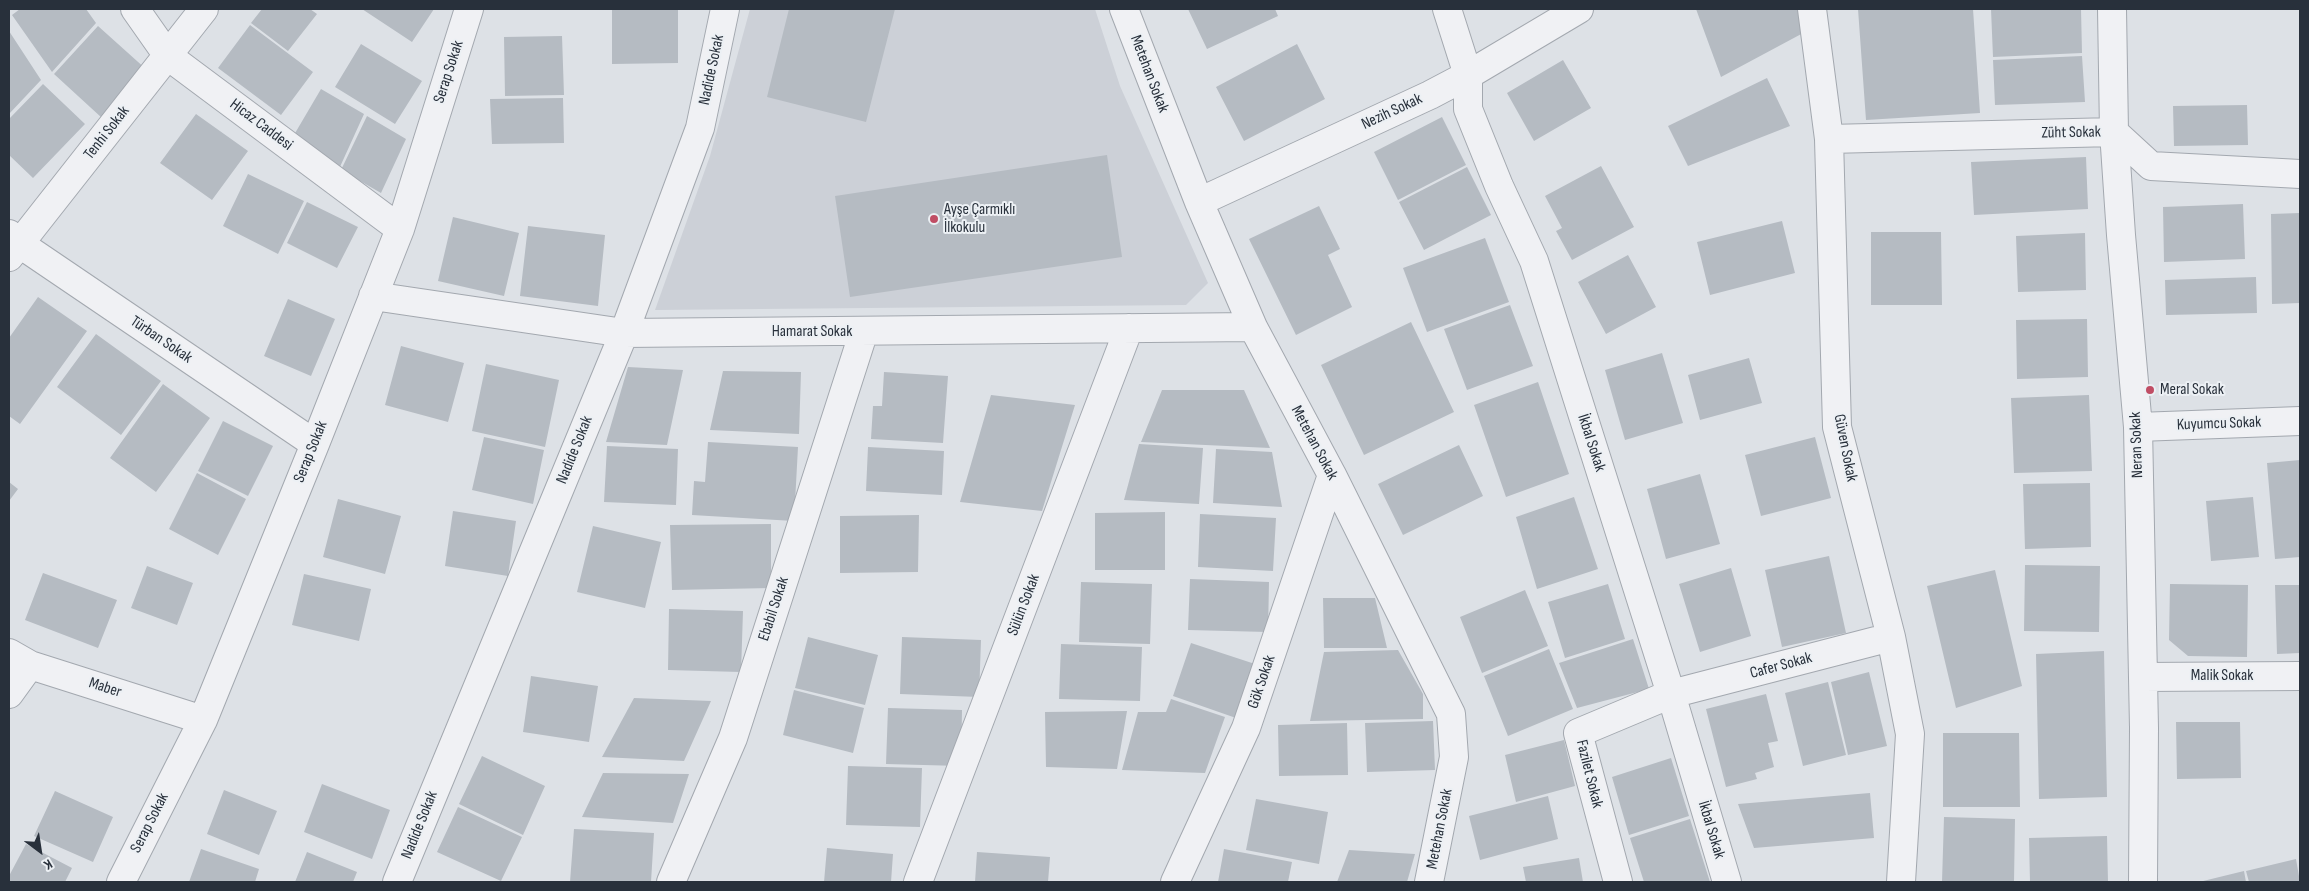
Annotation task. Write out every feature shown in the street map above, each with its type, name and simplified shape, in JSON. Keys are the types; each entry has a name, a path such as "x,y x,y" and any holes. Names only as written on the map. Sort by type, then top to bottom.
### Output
{"street":[{"name":"Hicaz Caddesi","path":"134,9 168,56 400,229"},
{"name":"Tenhi Sokak","path":"12,245 168,56 204,9"},
{"name":"Serap Sokak","path":"121,882 203,720 315,444 400,229 469,9"},
{"name":"Nadide Sokak","path":"397,882 624,333 700,128 725,9"},
{"name":"Metehan Sokak","path":"1124,9 1199,202 1253,327 1332,475 1451,714 1454,756 1429,882"},
{"name":"İkbal Sokak","path":"1447,9 1468,75 1468,109 1499,186 1534,261 1671,694 1727,882"},
{"name":"Güven Sokak","path":"1812,9 1829,139 1838,427 1891,637 1910,734 1901,882"},
{"name":"Neran Sokak","path":"2112,9 2114,132 2138,427 2143,677 2143,882"},
{"name":"Nezih Sokak","path":"1199,202 1430,95 1468,75 1571,11"},
{"name":"Züht Sokak","path":"1829,139 2114,132 2151,166 2300,174"},
{"name":"Türban Sokak","path":"12,245 315,444"},
{"name":"Hamarat Sokak","path":"373,296 624,333 1253,327"},
{"name":"Sülün Sokak","path":"918,882 1129,328"},
{"name":"Ebabil Sokak","path":"671,882 733,738 864,331"},
{"name":"Kuyumcu Sokak","path":"2138,427 2300,421"},
{"name":"Gök Sokak","path":"1175,882 1246,728 1332,475"},
{"name":"Cafer Sokak","path":"1671,694 1891,637"},
{"name":"Maber","path":"19,659 203,720"},
{"path":"9,694 19,659"},
{"name":"Malik Sokak","path":"2143,677 2300,676"},
{"name":"Fazilet Sokak","path":"1618,882 1578,733 1671,694"}],"shaded area":[{"name":"Ayşe Çarmıklı İlkokulu","path":"750,9 1095,9 1120,86 1208,283 1186,305 655,310 710,156"}],"building":[{"path":"20,9 86,9 96,23 52,72 12,15"},
{"path":"262,9 310,9 317,14 288,51 251,23"},
{"path":"362,9 434,9 412,42"},
{"path":"612,9 678,9 678,63 612,64"},
{"path":"789,9 895,9 866,122 767,97"},
{"path":"1188,9 1275,9 1278,16 1207,49"},
{"path":"1696,9 1799,9 1805,32 1721,77"},
{"path":"1858,9 1973,9 1980,113 1866,120"},
{"path":"1991,9 2081,9 2082,53 1993,57"},
{"path":"250,25 313,72 281,115 218,68"},
{"path":"98,26 147,70 102,118 54,74"},
{"path":"9,31 41,80 9,114"},
{"path":"562,36 564,95 505,96 504,37"},
{"path":"361,44 422,81 395,124 335,87"},
{"path":"1297,44 1325,99 1244,141 1216,87"},
{"path":"2082,56 2085,102 1995,105 1993,60"},
{"path":"1563,60 1591,108 1534,141 1507,93"},
{"path":"1767,78 1790,126 1688,166 1668,126"},
{"path":"43,84 85,124 33,178 9,155 9,119"},
{"path":"321,89 364,114 339,169 291,140"},
{"path":"563,98 564,143 492,144 490,99"},
{"path":"2247,105 2248,145 2174,146 2173,106"},
{"path":"196,114 248,151 212,200 160,163"},
{"path":"367,116 406,139 381,193 341,170"},
{"path":"1442,117 1466,165 1398,200 1374,152"},
{"path":"1107,155 1122,257 850,297 835,196"},
{"path":"2086,157 2088,209 1974,215 1971,162"},
{"path":"1601,166 1634,227 1572,260 1556,231 1562,228 1545,196"},
{"path":"1467,167 1491,215 1424,250 1399,202"},
{"path":"248,174 304,201 278,254 223,226"},
{"path":"307,202 358,227 337,268 287,243"},
{"path":"2243,204 2245,259 2164,262 2163,207"},
{"path":"1319,206 1340,249 1328,255 1352,307 1296,335 1249,239"},
{"path":"2300,213 2300,303 2272,304 2271,214"},
{"path":"453,217 519,233 504,296 438,281"},
{"path":"1782,221 1795,273 1710,295 1697,242"},
{"path":"528,226 605,235 598,306 520,296"},
{"path":"1871,232 1941,232 1942,305 1871,305"},
{"path":"2085,233 2086,290 2018,292 2016,236"},
{"path":"1485,238 1509,302 1427,332 1403,268"},
{"path":"1628,255 1656,307 1606,334 1578,282"},
{"path":"2256,277 2257,313 2166,315 2165,280"},
{"path":"38,297 87,331 20,424 9,416 9,338"},
{"path":"288,299 335,319 311,376 264,356"},
{"path":"1510,305 1533,366 1467,390 1444,329"},
{"path":"2087,319 2088,377 2017,379 2016,320"},
{"path":"1411,322 1454,412 1364,455 1321,365"},
{"path":"96,334 161,381 121,435 57,387"},
{"path":"401,346 464,363 448,422 385,405"},
{"path":"1662,353 1683,423 1625,440 1605,370"},
{"path":"1749,358 1762,403 1700,420 1688,375"},
{"path":"486,364 559,380 545,447 472,431"},
{"path":"628,367 683,370 667,445 606,442"},
{"path":"723,371 801,372 799,434 710,430"},
{"path":"884,372 948,376 943,443 871,439 873,406 882,406"},
{"path":"1538,382 1569,474 1506,497 1474,405"},
{"path":"163,384 210,418 156,492 110,458"},
{"path":"1162,390 1244,390 1270,448 1141,442"},
{"path":"991,395 1075,405 1042,511 960,502"},
{"path":"2089,395 2092,471 2014,473 2011,398"},
{"path":"223,421 273,446 248,496 198,471"},
{"path":"484,437 544,450 533,504 472,490"},
{"path":"1815,437 1831,498 1761,516 1745,455"},
{"path":"708,442 798,447 794,521 692,515 694,481 705,482"},
{"path":"1139,444 1203,448 1199,504 1124,500"},
{"path":"1459,445 1483,496 1403,535 1378,484"},
{"path":"607,446 678,449 676,505 604,502"},
{"path":"868,447 944,451 942,495 866,491"},
{"path":"1216,449 1272,452 1282,507 1213,503"},
{"path":"2300,460 2300,557 2275,559 2267,463"},
{"path":"197,473 246,499 218,555 169,529"},
{"path":"1700,474 1720,544 1666,559 1647,489"},
{"path":"9,482 18,489 9,501"},
{"path":"2090,483 2091,547 2025,549 2023,484"},
{"path":"1574,497 1598,569 1537,589 1516,517"},
{"path":"2253,497 2259,557 2211,561 2206,501"},
{"path":"338,499 401,516 385,574 323,557"},
{"path":"453,511 516,521 508,576 445,566"},
{"path":"1165,512 1165,570 1095,570 1095,513"},
{"path":"1200,514 1276,518 1273,571 1198,567"},
{"path":"919,515 918,572 840,573 840,516"},
{"path":"771,524 771,588 672,590 670,525"},
{"path":"593,526 661,542 645,608 577,592"},
{"path":"1829,556 1846,633 1782,647 1765,570"},
{"path":"2025,565 2100,566 2099,632 2024,631"},
{"path":"147,566 193,583 177,625 131,608"},
{"path":"1731,568 1751,636 1700,652 1679,584"},
{"path":"1995,570 2022,686 1956,708 1927,586"},
{"path":"43,573 117,600 98,648 25,620"},
{"path":"304,574 371,589 359,641 292,625"},
{"path":"1190,579 1269,582 1268,632 1188,630"},
{"path":"1081,582 1152,584 1150,644 1079,642"},
{"path":"1608,584 1625,639 1565,658 1548,602"},
{"path":"2170,584 2248,585 2247,657 2188,656 2169,640"},
{"path":"2275,585 2300,585 2300,653 2277,654"},
{"path":"1525,590 1548,646 1482,673 1460,617"},
{"path":"1323,598 1375,598 1387,648 1324,648"},
{"path":"669,609 743,611 741,672 668,670"},
{"path":"808,637 878,655 865,705 795,688"},
{"path":"902,637 981,640 979,697 900,694"},
{"path":"1633,639 1649,689 1577,708 1559,663"},
{"path":"1191,643 1255,664 1236,718 1173,696"},
{"path":"1061,644 1142,647 1140,701 1059,699"},
{"path":"1549,649 1573,709 1508,736 1484,676"},
{"path":"1398,650 1423,694 1423,719 1310,721 1324,652"},
{"path":"2104,651 2107,797 2039,799 2036,654"},
{"path":"1869,672 1887,746 1848,755 1831,682"},
{"path":"531,676 598,686 589,742 523,732"},
{"path":"1828,682 1846,755 1803,766 1785,693"},
{"path":"794,690 864,708 853,753 783,735"},
{"path":"1766,694 1778,741 1768,743 1774,767 1755,773 1757,779 1726,787 1706,709"},
{"path":"634,698 711,701 684,761 602,757"},
{"path":"1171,699 1225,717 1205,773 1122,770 1138,712 1166,712"},
{"path":"888,708 962,710 961,766 886,764"},
{"path":"1127,711 1117,769 1046,767 1045,712"},
{"path":"1433,721 1435,770 1367,772 1365,723"},
{"path":"2176,722 2240,722 2241,778 2177,779"},
{"path":"1347,723 1348,775 1279,776 1278,725"},
{"path":"1943,733 2019,733 2020,807 1943,807"},
{"path":"1564,740 1575,786 1516,802 1505,755"},
{"path":"482,756 545,786 523,835 459,804"},
{"path":"1671,758 1689,816 1629,835 1612,777"},
{"path":"848,766 922,768 920,827 846,825"},
{"path":"603,773 689,774 673,823 582,817"},
{"path":"322,784 390,810 372,859 304,832"},
{"path":"224,790 277,811 259,855 207,834"},
{"path":"55,791 113,817 93,862 34,836"},
{"path":"1870,793 1874,838 1754,848 1738,804"},
{"path":"1548,796 1558,839 1480,860 1469,816"},
{"path":"1256,799 1328,812 1319,864 1246,850"},
{"path":"458,807 522,837 501,881 437,852"},
{"path":"1944,817 2015,819 2014,882 1942,882"},
{"path":"1690,819 1710,882 1644,882 1630,838"},
{"path":"574,829 654,833 651,882 570,882"},
{"path":"2107,836 2108,882 2030,882 2029,838"},
{"path":"26,844 72,868 65,882 9,882 9,876"},
{"path":"827,848 893,854 891,882 824,882"},
{"path":"201,849 259,869 255,882 189,882"},
{"path":"1224,849 1292,862 1288,882 1218,882"},
{"path":"1349,850 1415,854 1407,882 1337,882"},
{"path":"307,852 357,872 353,882 295,882"},
{"path":"977,852 1050,857 1048,882 975,882"},
{"path":"1579,858 1583,882 1526,882 1523,867"},
{"path":"2296,859 2300,882 2249,882 2246,871"},
{"path":"2244,871 2246,882 2199,882"}],"place":[{"name":"Ayşe Çarmıklı İlkokulu","path":"934,219"},
{"name":"Meral Sokak","path":"2150,390"}]}
